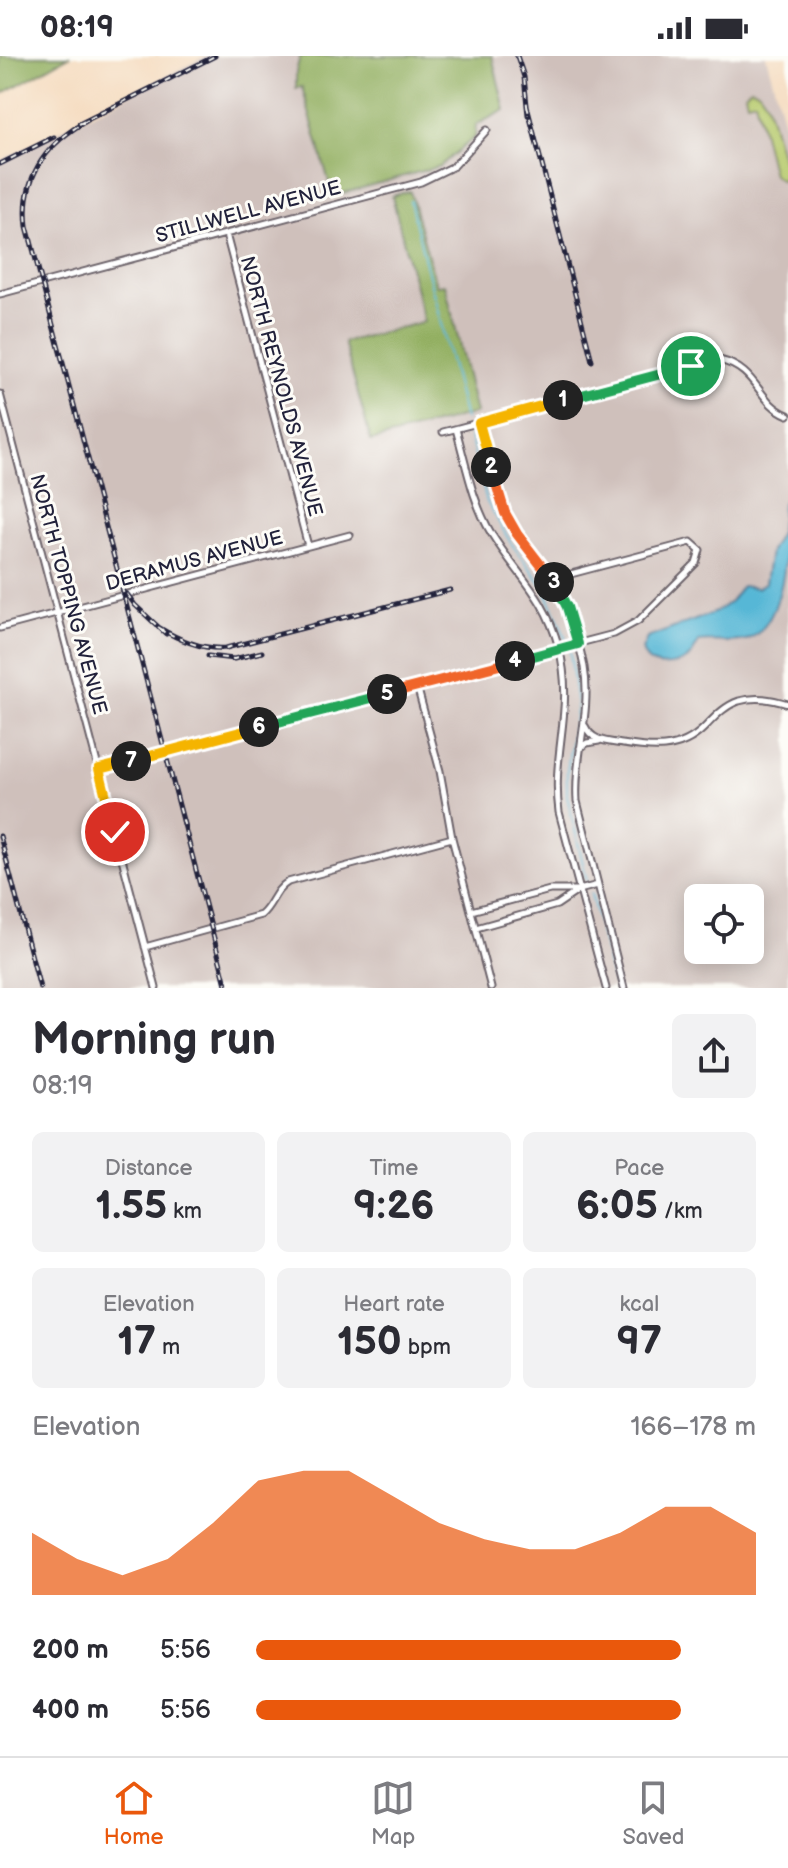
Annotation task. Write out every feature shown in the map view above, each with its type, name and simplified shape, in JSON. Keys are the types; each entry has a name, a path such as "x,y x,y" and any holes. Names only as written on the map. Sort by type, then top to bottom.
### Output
{"street":[{"name":"STILLWELL AVENUE","path":"0,294 436,177 454,166 487,130"},
{"name":"NORTH REYNOLDS AVENUE","path":"226,234 308,546"},
{"path":"443,432 719,360 745,371 772,405 788,415"},
{"name":"NORTH TOPPING AVENUE","path":"0,394 156,988"},
{"path":"479,423 505,513 517,534 552,579 567,607 578,644 586,682 577,801 624,988"},
{"path":"456,429 484,519 540,598 559,649 567,698 557,796 606,988"},
{"name":"DERAMUS AVENUE","path":"0,628 350,535"},
{"path":"99,769 614,634 631,626 698,558 700,550 691,542 552,579"},
{"path":"417,686 491,988"},
{"path":"580,748 591,742 604,741 643,747 672,747 690,740 722,711 737,702 755,698 788,704"},
{"path":"584,722 589,734 604,741"},
{"path":"145,947 261,915 278,889 288,882 452,838"},
{"path":"471,911 550,890 579,890 598,885"},
{"path":"476,928 557,905 579,890"}],"shaded area":[{"path":"206,56 766,56 788,137 788,988 0,988 0,161"}],"green space":[{"path":"0,56 69,56 0,95"},
{"path":"300,56 492,56 505,110 476,125 475,137 440,166 333,196 302,87 296,88"},
{"path":"751,88 759,91 766,101 786,173 782,181 773,175 755,100 747,102 745,93"},
{"path":"410,191 436,285 445,284 476,413 371,441 344,342 424,322 392,196"}],"water":[{"path":"788,492 783,576 772,614 762,629 743,641 699,642 689,657 674,664 660,665 648,661 642,649 647,638 716,612 730,602 742,586 757,588 765,583 770,551 780,533 782,504"}],"waterway":[{"path":"410,201 465,419"},
{"path":"469,432 487,502 511,543 544,587 566,639"},
{"path":"570,652 577,704 567,772 567,796 587,881"},
{"path":"591,894 614,984"}],"railway":[{"path":"79,124 215,56"},
{"path":"517,56 524,77 528,115"},
{"path":"527,106 592,361"},
{"path":"88,120 60,139 40,163 28,192 27,226 227,988"},
{"path":"0,164 54,137"},
{"path":"158,627 191,643 226,648 450,590"},
{"path":"127,594 166,634"},
{"path":"208,656 234,659 262,652"},
{"path":"0,836 40,988"}],"route":[{"path":"115,832 99,769 578,644 567,607 552,579 517,534 505,513 479,423 691,366"}]}
